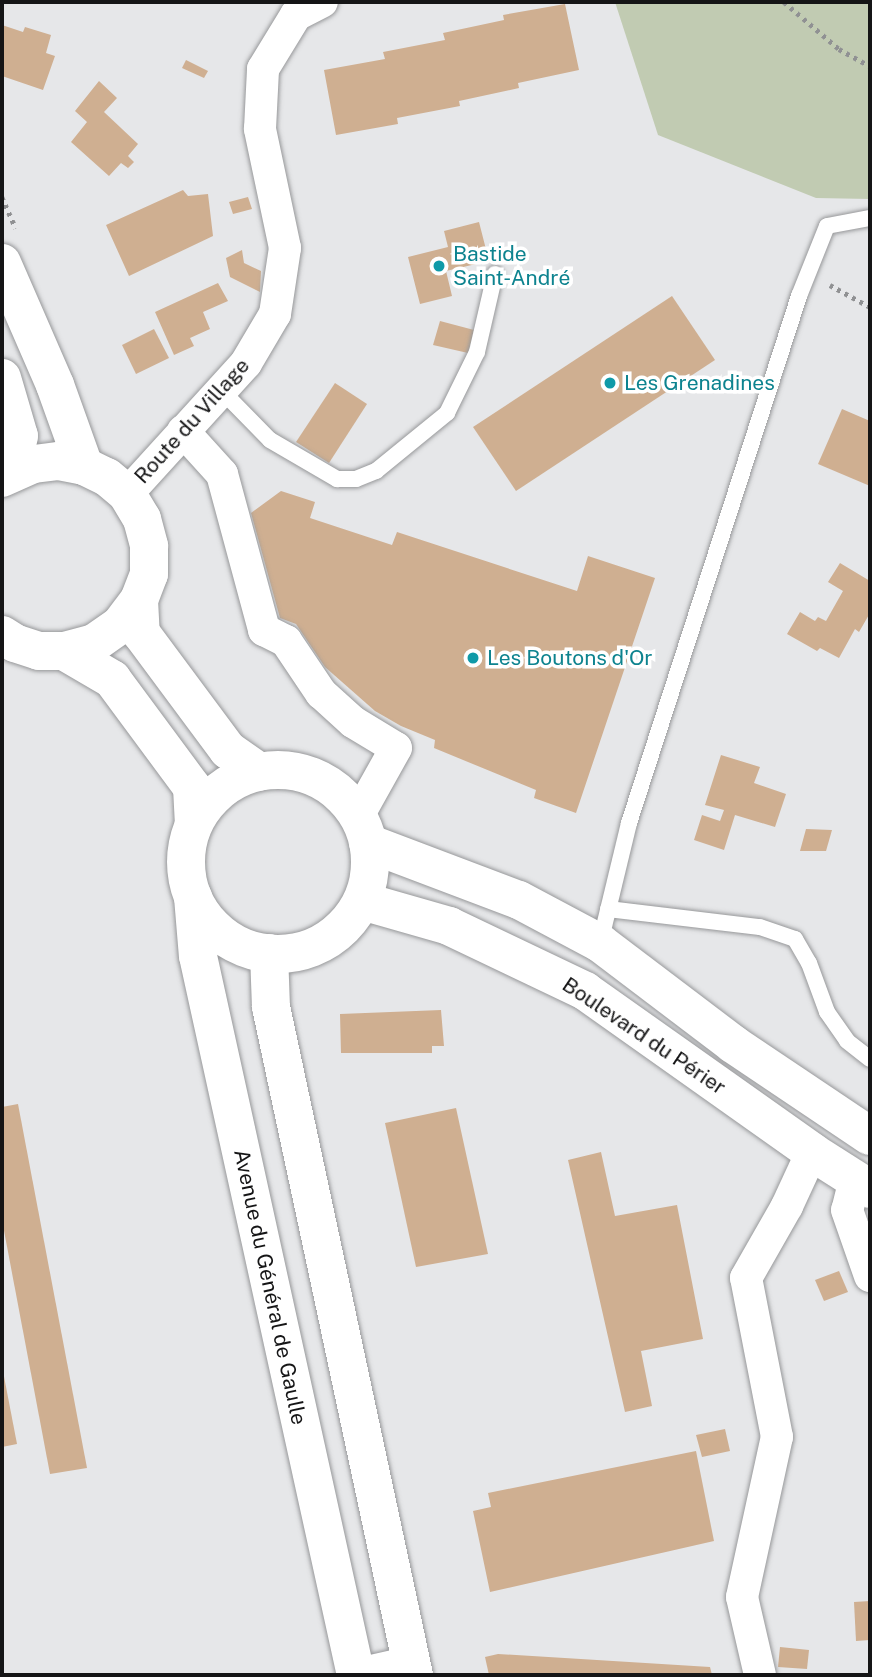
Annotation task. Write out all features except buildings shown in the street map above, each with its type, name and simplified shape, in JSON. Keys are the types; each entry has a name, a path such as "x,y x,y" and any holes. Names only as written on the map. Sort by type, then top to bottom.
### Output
{"main road":[{"path":"2,263 55,385 84,466"},
{"path":"2,378 19,436 6,475"},
{"path":"2,635 15,643 39,650 64,651 94,643 120,625 139,600 149,574 149,546 142,519 127,494 107,477 84,466 59,461 34,464 6,475"},
{"path":"139,600 141,633 228,750 259,772"},
{"path":"64,651 112,679 192,788 194,823"},
{"path":"288,770 316,778 340,793 363,829 370,872 362,901 346,925 324,942 298,951 270,953 245,948 224,935 206,918 193,897 187,872 187,847 194,823 210,800 232,781 259,772 288,770"},
{"name":"Boulevard du Périer","path":"363,829 519,900 604,926 733,1044 870,1136"},
{"name":"Avenue du Général de Gaulle","path":"193,897 198,956 355,1675"},
{"name":"Boulevard du Périer","path":"362,901 449,926 585,991 812,1152 862,1184"},
{"path":"270,953 271,1007 412,1669"}],"street":[{"name":"Route du Village","path":"127,494 246,363 275,314 285,248 260,129 263,69 296,15 322,2"},
{"path":"183,431 222,474 264,629 286,641 321,693 353,722 396,748 363,829"},
{"path":"760,1675 742,1597 777,1437 746,1278 787,1206 812,1152"},
{"path":"862,1184 847,1210 870,1276"},
{"path":"355,1675 412,1669"}],"lane":[{"path":"870,218 827,226 808,273 629,823 604,926 760,927 795,939 809,964 827,1012 847,1041 870,1059"},
{"path":"221,390 270,440 337,479 356,479 376,471 425,434 447,413 477,352 495,274"}],"path":[{"path":"785,2 839,49 870,66"},
{"path":"808,273 870,307"}],"green space":[{"path":"615,2 870,2 870,199 816,198 658,135"}],"place":[{"name":"Bastide Saint-André","path":"439,266"},
{"name":"Les Grenadines","path":"610,383"},
{"name":"Les Boutons d'Or","path":"473,658"}]}
